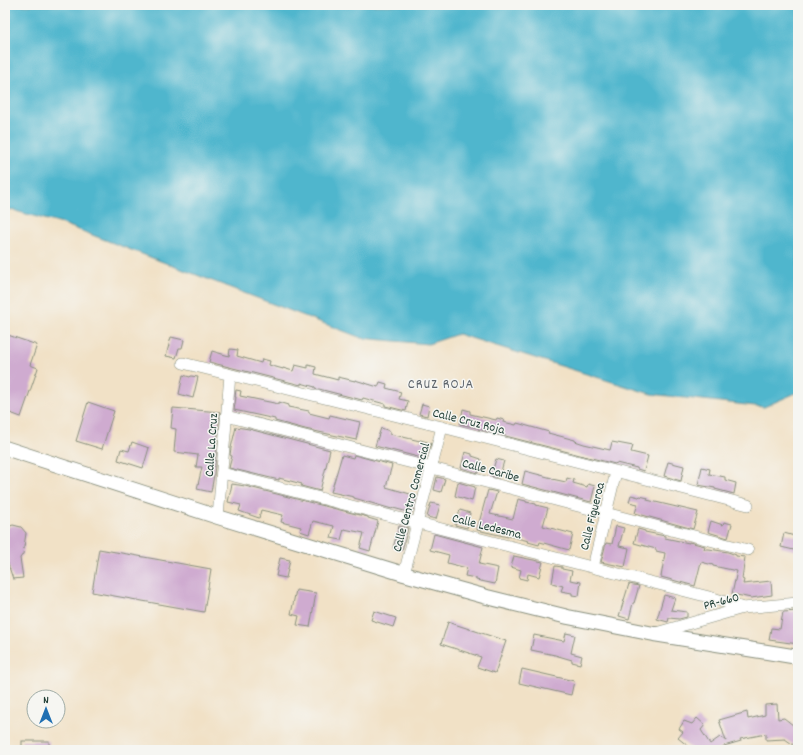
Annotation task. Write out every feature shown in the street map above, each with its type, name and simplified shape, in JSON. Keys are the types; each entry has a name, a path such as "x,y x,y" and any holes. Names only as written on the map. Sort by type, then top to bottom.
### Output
{"main road":[{"path":"5,448 218,517 404,574 487,596 568,617 654,634 798,657"}],"street":[{"name":"Calle Cruz Roja","path":"183,363 748,505"},
{"name":"Calle La Cruz","path":"218,517 230,375"},
{"name":"Calle Caribe","path":"226,416 748,550"},
{"name":"Calle Centro Comercial","path":"404,574 442,427"},
{"name":"Calle Figueroa","path":"593,566 616,472"},
{"name":"Calle Ledesma","path":"222,473 593,566 713,598 743,608"},
{"name":"PR-660","path":"654,634 743,608 798,603"}],"water":[{"path":"5,5 798,5 798,392 764,407 651,394 458,334 428,344 362,338 66,225 5,208"}],"building":[{"path":"5,334 37,345 30,365 38,368 21,417 5,411"},
{"path":"171,337 184,340 182,348 179,348 176,358 166,356"},
{"path":"230,349 238,350 237,356 261,363 262,359 270,361 269,365 283,369 293,371 295,365 308,368 308,365 316,367 315,374 338,380 338,377 355,380 378,387 380,382 387,384 386,388 401,392 399,399 408,401 406,411 385,406 385,404 363,398 362,400 301,383 301,385 209,362 212,351 229,356"},
{"path":"183,375 198,377 193,398 179,394"},
{"path":"236,390 241,391 240,396 279,404 279,402 289,405 288,407 309,411 309,413 329,418 330,415 360,422 356,440 305,429 275,421 275,419 234,410"},
{"path":"88,402 114,411 102,449 76,441"},
{"path":"422,404 429,406 427,416 419,414"},
{"path":"173,408 220,412 211,492 197,489 202,467 196,467 198,455 174,452 176,429 171,428"},
{"path":"463,409 470,411 470,414 496,420 497,418 504,420 503,422 516,425 517,423 584,444 610,450 612,442 633,446 631,452 648,456 644,471 460,424"},
{"path":"236,427 330,450 320,491 301,486 302,484 279,478 279,480 229,468 232,456 230,455 231,448"},
{"path":"381,428 390,431 390,434 431,443 426,459 375,446"},
{"path":"132,442 149,448 143,468 118,460 121,449 129,451"},
{"path":"465,452 481,459 478,473 461,468"},
{"path":"342,455 353,458 354,455 392,465 386,487 417,496 412,513 331,492"},
{"path":"496,459 504,461 499,478 491,476"},
{"path":"668,462 684,466 681,481 664,476"},
{"path":"702,467 710,469 709,474 725,477 725,480 736,483 734,494 715,488 698,485"},
{"path":"525,471 566,482 567,478 574,480 573,483 587,487 588,484 595,486 591,502 522,484"},
{"path":"437,477 445,479 441,492 434,490"},
{"path":"458,482 475,487 472,501 455,496"},
{"path":"232,484 368,517 378,521 370,551 360,548 364,533 344,529 341,540 331,538 334,526 313,521 309,534 300,531 301,527 281,522 283,515 261,510 259,518 239,511 241,505 228,502"},
{"path":"488,490 497,492 490,514 513,519 518,499 548,508 543,526 573,534 569,550 540,542 539,545 528,542 529,541 477,530"},
{"path":"631,495 648,498 647,500 698,512 693,529 635,513 638,504 629,502"},
{"path":"431,503 440,505 436,519 427,517"},
{"path":"460,510 470,513 467,528 455,525"},
{"path":"711,521 723,525 724,522 732,524 728,538 708,532"},
{"path":"13,525 21,527 26,533 23,554 20,558 23,578 13,579 7,561 5,560 5,528"},
{"path":"399,526 408,528 402,550 393,548"},
{"path":"616,526 624,528 619,546 629,548 625,567 601,562 606,543 612,544"},
{"path":"638,529 665,536 665,538 705,546 704,549 728,552 736,556 745,557 742,579 744,580 743,584 771,581 772,595 751,598 732,594 737,571 701,562 695,586 661,577 665,553 634,543"},
{"path":"784,533 798,537 798,551 781,547"},
{"path":"434,534 483,547 479,564 498,568 495,584 465,576 467,568 447,563 449,555 430,550"},
{"path":"99,549 211,569 204,612 92,592"},
{"path":"514,556 543,562 539,577 528,574 527,580 519,578 521,570 511,567"},
{"path":"280,558 290,560 286,578 276,576"},
{"path":"555,566 572,571 570,580 581,582 579,596 561,591 563,586 552,583"},
{"path":"629,584 639,586 629,619 619,616"},
{"path":"296,590 316,593 310,627 297,625 299,616 291,614"},
{"path":"664,595 675,598 671,610 687,612 687,617 679,619 669,618 668,622 657,619"},
{"path":"374,611 396,618 393,627 371,620"},
{"path":"798,611 798,644 769,640 771,628 780,629 783,612"},
{"path":"448,622 506,641 495,673 477,667 481,657 441,644"},
{"path":"566,633 575,635 571,653 582,656 580,664 555,655 531,650 534,635 564,641"},
{"path":"522,669 574,681 571,695 519,683"},
{"path":"777,704 778,719 784,718 798,729 798,748 785,739 766,740 766,734 740,739 741,741 724,746 718,750 693,750 678,738 683,732 679,729 684,721 692,724 697,718 705,725 701,730 710,744 720,737 726,741 719,720 747,712 748,719 765,715 765,705"},
{"path":"22,741 49,741 49,750 22,750"}],"district":[{"name":"CRUZ ROJA","path":"441,383"}]}
